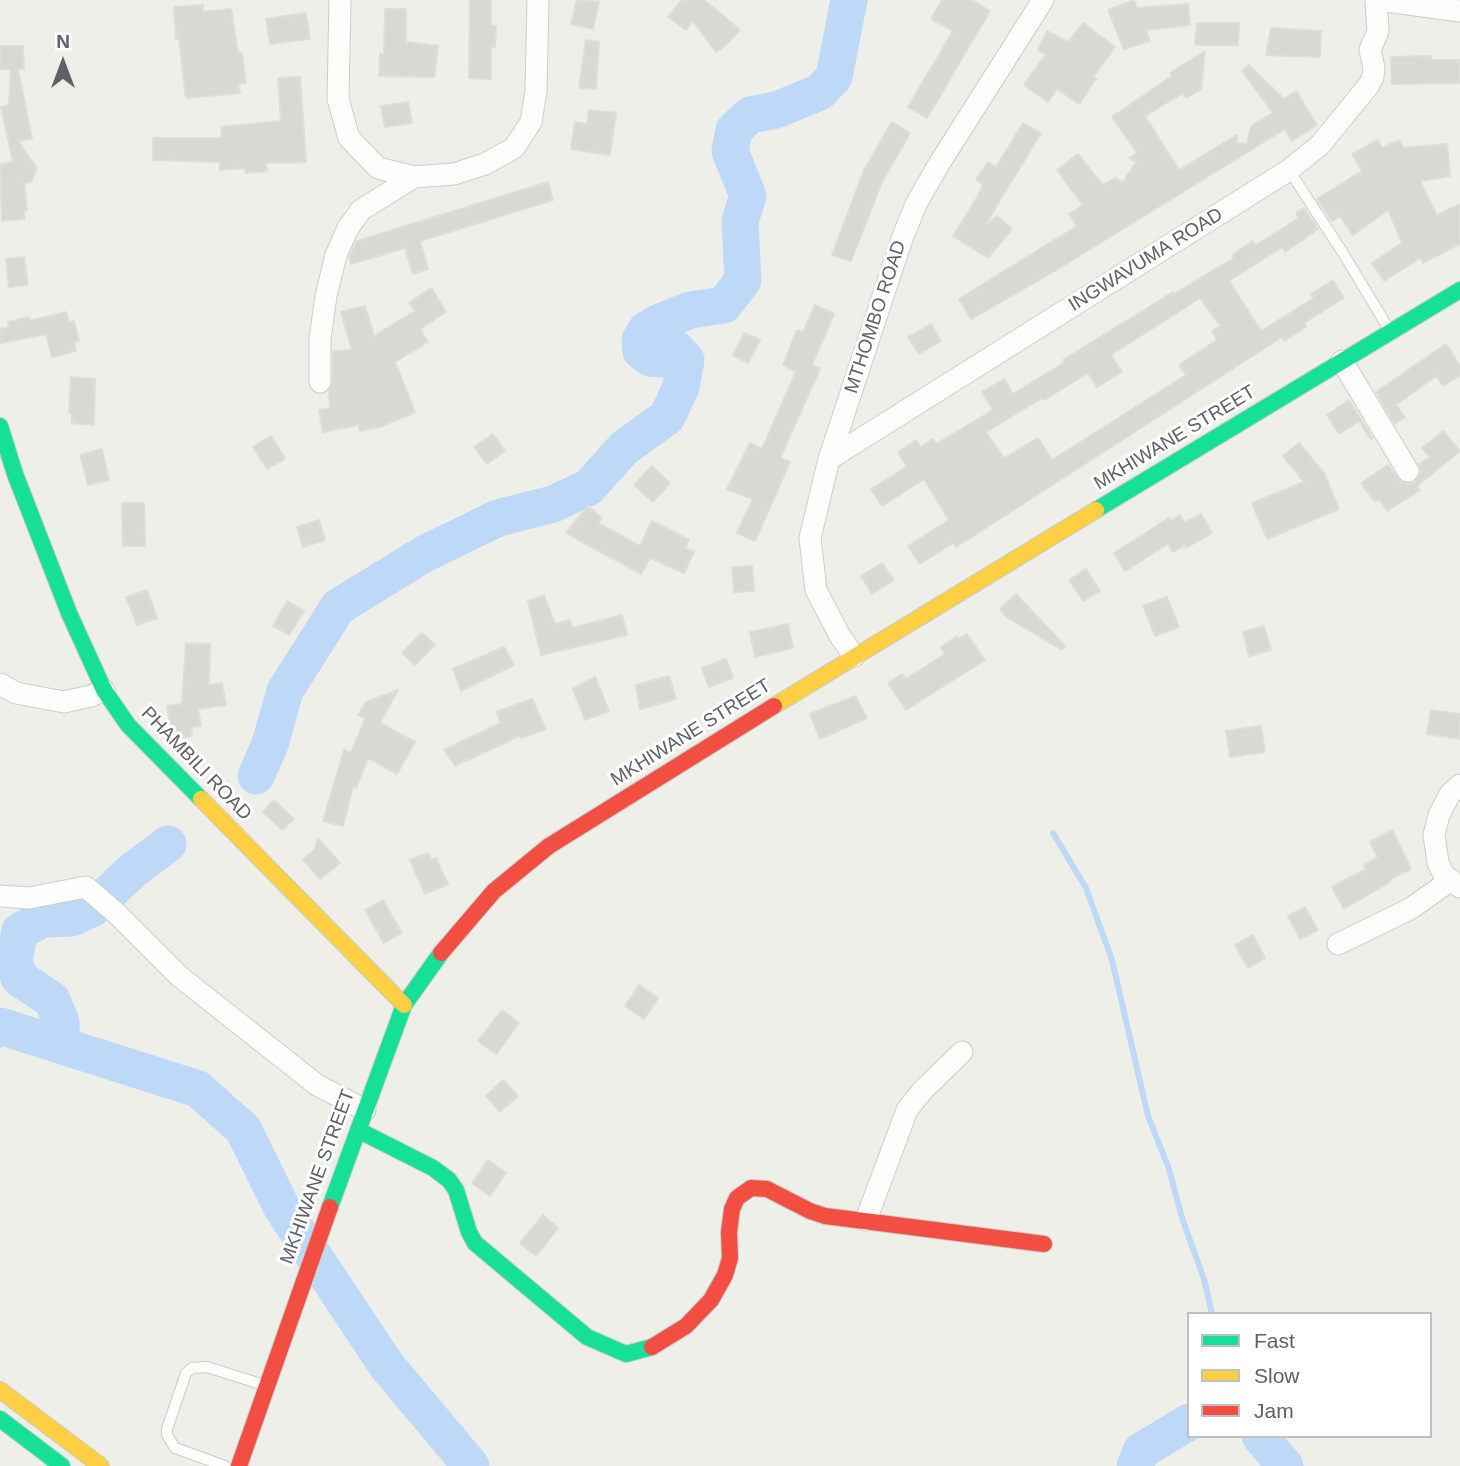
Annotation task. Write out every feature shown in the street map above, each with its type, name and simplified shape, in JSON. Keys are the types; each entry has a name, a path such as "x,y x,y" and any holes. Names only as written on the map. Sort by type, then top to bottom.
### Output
{"street":[{"path":"340,0 338,99 349,138 378,168 414,177 454,174 485,164 514,148 531,122 536,91 538,0"},
{"name":"MTHOMBO ROAD","path":"855,656 840,636 816,590 810,538 830,459 916,204 1043,0"},
{"path":"1378,0 1460,11"},
{"name":"INGWAVUMA ROAD","path":"830,459 1289,170 1320,145 1369,85 1374,68 1370,55 1371,46 1378,32 1378,0"},
{"path":"320,382 320,339 326,296 336,255 348,228 361,210 414,177"},
{"name":"MKHIWANE STREET","path":"239,1466 285,1330 404,1005 451,939 494,891 549,846 855,656 1460,290"},
{"path":"1342,361 1408,471"},
{"name":"PHAMBILI ROAD","path":"0,426 15,474 69,613 104,690 128,725 404,1005"},
{"path":"0,684 16,693 64,702 104,690"},
{"path":"1338,944 1455,884 1444,875 1438,863 1434,835 1439,815 1450,794 1460,785"},
{"path":"0,896 29,898 86,887 180,976 361,1120 449,1180 456,1190 469,1233 483,1250 587,1337 607,1347 626,1353 646,1350 686,1326 711,1300 725,1275 730,1258 732,1209 737,1198 751,1188 766,1189 825,1216 1044,1244"},
{"path":"866,1220 907,1110 922,1091 962,1052"},
{"path":"0,1390 101,1466"},
{"path":"0,1419 62,1466"}],"lane":[{"path":"1289,170 1390,332"},
{"path":"225,1466 175,1448 167,1436 186,1373 191,1368 207,1367 266,1386"}],"building":[{"path":"470,0 491,0 491,25 496,26 495,47 491,47 491,79 469,78"},
{"path":"577,0 599,2 593,29 571,24"},
{"path":"682,0 704,0 740,30 716,52 693,21 686,30 668,17"},
{"path":"942,0 972,0 990,11 927,118 908,107 953,31 931,19"},
{"path":"1134,0 1137,8 1188,4 1190,25 1146,30 1150,41 1124,49 1108,10"},
{"path":"203,5 203,12 231,9 246,83 238,84 240,93 186,98 179,39 176,39 174,7"},
{"path":"385,9 406,9 406,42 438,46 434,77 379,76 380,54 384,54"},
{"path":"306,13 310,39 270,44 266,19"},
{"path":"1083,23 1115,47 1093,77 1096,79 1079,104 1057,89 1048,102 1024,85 1046,54 1038,50 1047,31 1068,42"},
{"path":"1197,23 1239,23 1238,45 1195,45"},
{"path":"1271,28 1321,31 1320,57 1266,55"},
{"path":"586,40 599,42 596,89 579,88"},
{"path":"0,46 23,46 24,69 18,69 32,139 18,141 37,168 31,182 24,183 27,210 24,211 24,219 2,221 0,164 13,162 1,107 9,105 11,69 0,69"},
{"path":"1205,51 1201,89 1186,98 1183,93 1145,116 1179,170 1237,135 1237,143 1247,144 1251,126 1273,113 1242,71 1249,65 1284,99 1296,91 1317,125 1292,141 1285,129 1053,272 971,319 959,299 1077,226 1069,214 1083,205 1057,170 1078,154 1103,185 1115,178 1123,182 1136,162 1129,158 1137,153 1112,117 1172,76 1170,73"},
{"path":"1431,56 1431,60 1460,60 1460,83 1392,84 1391,57"},
{"path":"300,77 306,162 266,163 267,171 246,173 246,168 220,170 220,162 153,160 153,138 222,138 221,127 281,121 278,78"},
{"path":"408,102 412,123 385,127 381,106"},
{"path":"589,110 616,113 610,155 571,149 575,122 587,124"},
{"path":"892,122 910,133 882,182 851,261 832,255 864,170"},
{"path":"1023,123 1041,133 985,225 997,216 1012,229 988,258 953,236 983,184 976,180 988,162 996,167"},
{"path":"1378,140 1382,148 1399,140 1404,148 1447,144 1450,176 1420,181 1437,215 1460,204 1460,244 1423,263 1420,258 1384,281 1372,263 1402,243 1388,210 1353,235 1340,216 1332,221 1317,199 1362,171 1352,154"},
{"path":"548,182 553,200 420,241 428,269 413,274 405,248 351,264 349,258 357,241"},
{"path":"1304,208 1318,229 1285,252 1282,247 1229,281 1261,331 1314,298 1311,294 1333,280 1344,298 1304,323 1306,327 1284,341 1282,337 956,547 953,543 920,564 908,546 949,520 924,479 882,506 871,489 907,467 898,452 916,440 920,447 933,439 936,444 993,410 982,392 1004,379 1013,394 1173,292 1174,294 1234,258 1232,255 1253,241 1256,245 1299,218 1296,213","holes":["1200,298 1220,326 1212,331 1217,340 1179,365 1186,375 1052,460 1038,438 1004,458 986,432 1088,373 1097,387 1122,372 1111,355"]},
{"path":"24,257 28,285 9,287 6,259"},
{"path":"431,288 446,312 420,329 428,342 395,362 415,412 380,427 360,431 358,425 323,432 319,410 330,408 333,351 352,350 341,312 365,306 374,336 415,311 409,303"},
{"path":"815,305 834,314 812,365 820,369 780,458 790,462 755,541 737,533 753,499 727,489 750,443 762,449 796,372 783,365 797,330 803,333"},
{"path":"66,312 69,322 74,321 79,341 74,342 76,351 52,357 46,334 0,343 0,329 9,327 8,322 29,317 29,321"},
{"path":"931,324 941,341 919,354 908,337"},
{"path":"744,333 760,340 748,363 733,355"},
{"path":"1446,344 1460,366 1460,375 1443,386 1436,376 1396,405 1405,417 1395,424 1376,392"},
{"path":"71,377 95,379 94,425 72,423 72,413 69,413"},
{"path":"1349,400 1373,438 1371,440 1359,421 1339,434 1327,415"},
{"path":"1443,431 1460,451 1417,486 1420,490 1387,511 1379,499 1374,501 1361,483 1388,465 1401,482 1415,482 1421,471 1419,464 1430,457 1422,448"},
{"path":"493,434 505,451 487,464 474,447"},
{"path":"271,436 285,459 267,469 253,447"},
{"path":"1299,443 1324,473 1339,509 1267,539 1252,503 1304,482 1283,456"},
{"path":"102,449 109,480 88,485 80,455"},
{"path":"652,466 670,483 653,502 634,485"},
{"path":"122,503 144,503 145,546 123,546"},
{"path":"588,506 602,518 598,523 640,546 652,521 689,540 685,548 694,552 684,573 650,558 641,574 566,533"},
{"path":"1201,514 1212,533 1186,548 1185,545 1173,552 1168,544 1125,571 1114,553 1169,518 1170,521 1180,515 1184,523"},
{"path":"319,520 325,540 303,547 297,527"},
{"path":"882,563 894,580 872,594 861,576"},
{"path":"752,566 754,591 734,592 732,567"},
{"path":"1086,569 1100,591 1083,601 1069,580"},
{"path":"147,590 157,618 137,625 126,597"},
{"path":"1016,594 1065,646 1062,650 1007,617 1000,609"},
{"path":"544,595 555,624 570,620 572,628 622,615 627,635 541,655 528,601"},
{"path":"1167,597 1179,627 1155,636 1143,606"},
{"path":"287,601 304,611 289,635 273,626"},
{"path":"788,624 793,648 755,657 750,632"},
{"path":"1264,626 1271,650 1249,656 1243,632"},
{"path":"422,633 435,645 415,665 402,653"},
{"path":"967,634 985,660 906,710 888,683 902,674 906,679 945,654 941,647 957,636 959,639"},
{"path":"186,643 210,644 209,685 222,683 226,705 198,709 201,726 191,727 192,736 172,739 167,706 182,704"},
{"path":"504,647 514,665 461,691 453,669"},
{"path":"726,659 733,678 709,687 702,668"},
{"path":"669,676 676,699 640,709 636,685"},
{"path":"595,677 609,711 585,720 573,689"},
{"path":"398,690 380,723 415,742 397,774 368,758 356,788 353,787 343,826 323,821 344,750 351,753 365,719 358,715 366,702"},
{"path":"855,696 867,718 820,739 810,714"},
{"path":"532,699 546,729 521,738 521,735 464,762 467,758 456,766 444,750 501,723 496,712"},
{"path":"1431,710 1460,714 1460,739 1427,734"},
{"path":"1261,726 1265,752 1230,757 1226,731"},
{"path":"274,800 294,819 282,830 263,812"},
{"path":"1392,830 1411,869 1344,909 1332,887 1366,869 1364,865 1378,857 1370,842"},
{"path":"318,838 340,863 320,879 303,859 315,849"},
{"path":"428,853 431,860 436,858 448,884 425,894 410,860"},
{"path":"383,900 402,933 384,943 365,910"},
{"path":"1305,907 1318,930 1300,939 1288,916"},
{"path":"1253,935 1265,958 1248,968 1235,945"},
{"path":"639,985 658,998 644,1019 625,1006"},
{"path":"502,1010 519,1023 496,1054 478,1041"},
{"path":"503,1080 518,1096 500,1112 486,1096"},
{"path":"488,1160 506,1173 490,1196 472,1183"},
{"path":"543,1215 558,1228 536,1256 520,1243"}],"waterway":[{"path":"256,776 270,744 285,691 338,607 424,554 498,518 553,504 589,487 624,448 667,417 681,387 686,360 675,348 661,359 650,358 641,351 640,340 646,330 658,323 690,310 724,305 743,280 740,221 748,196 730,151 734,130 750,115 776,110 820,92 834,77 849,0"},
{"path":"1053,833 1086,888 1112,960 1148,1116 1169,1169 1182,1218 1204,1279 1212,1312"},
{"path":"61,1045 61,1022 52,1000 19,978 14,960 20,931 43,919 72,918 93,908 132,871 168,844"},
{"path":"0,1026 198,1089 243,1129 282,1208 387,1366 471,1466"},
{"path":"0,1045 8,1029"},
{"path":"1135,1466 1141,1451 1187,1423"},
{"path":"1262,1438 1285,1466"}],"traffic: fast":[{"path":"1096,510 1460,290"},
{"path":"0,426 15,474 69,613 104,690 128,725 201,799"},
{"path":"330,1207 404,1005 441,953"},
{"path":"358,1130 433,1168 449,1180 456,1190 475,1243 587,1337 626,1354 652,1347"},
{"path":"0,1419 62,1466"}],"traffic: slow":[{"path":"774,706 1096,510"},
{"path":"201,799 404,1005"},
{"path":"0,1390 101,1466"}],"traffic: jam":[{"path":"441,953 494,891 549,846 774,706"},
{"path":"652,1347 686,1326 711,1300 725,1275 730,1258 732,1209 737,1198 751,1188 767,1189 825,1216 1044,1244"},
{"path":"239,1466 330,1207"}]}
